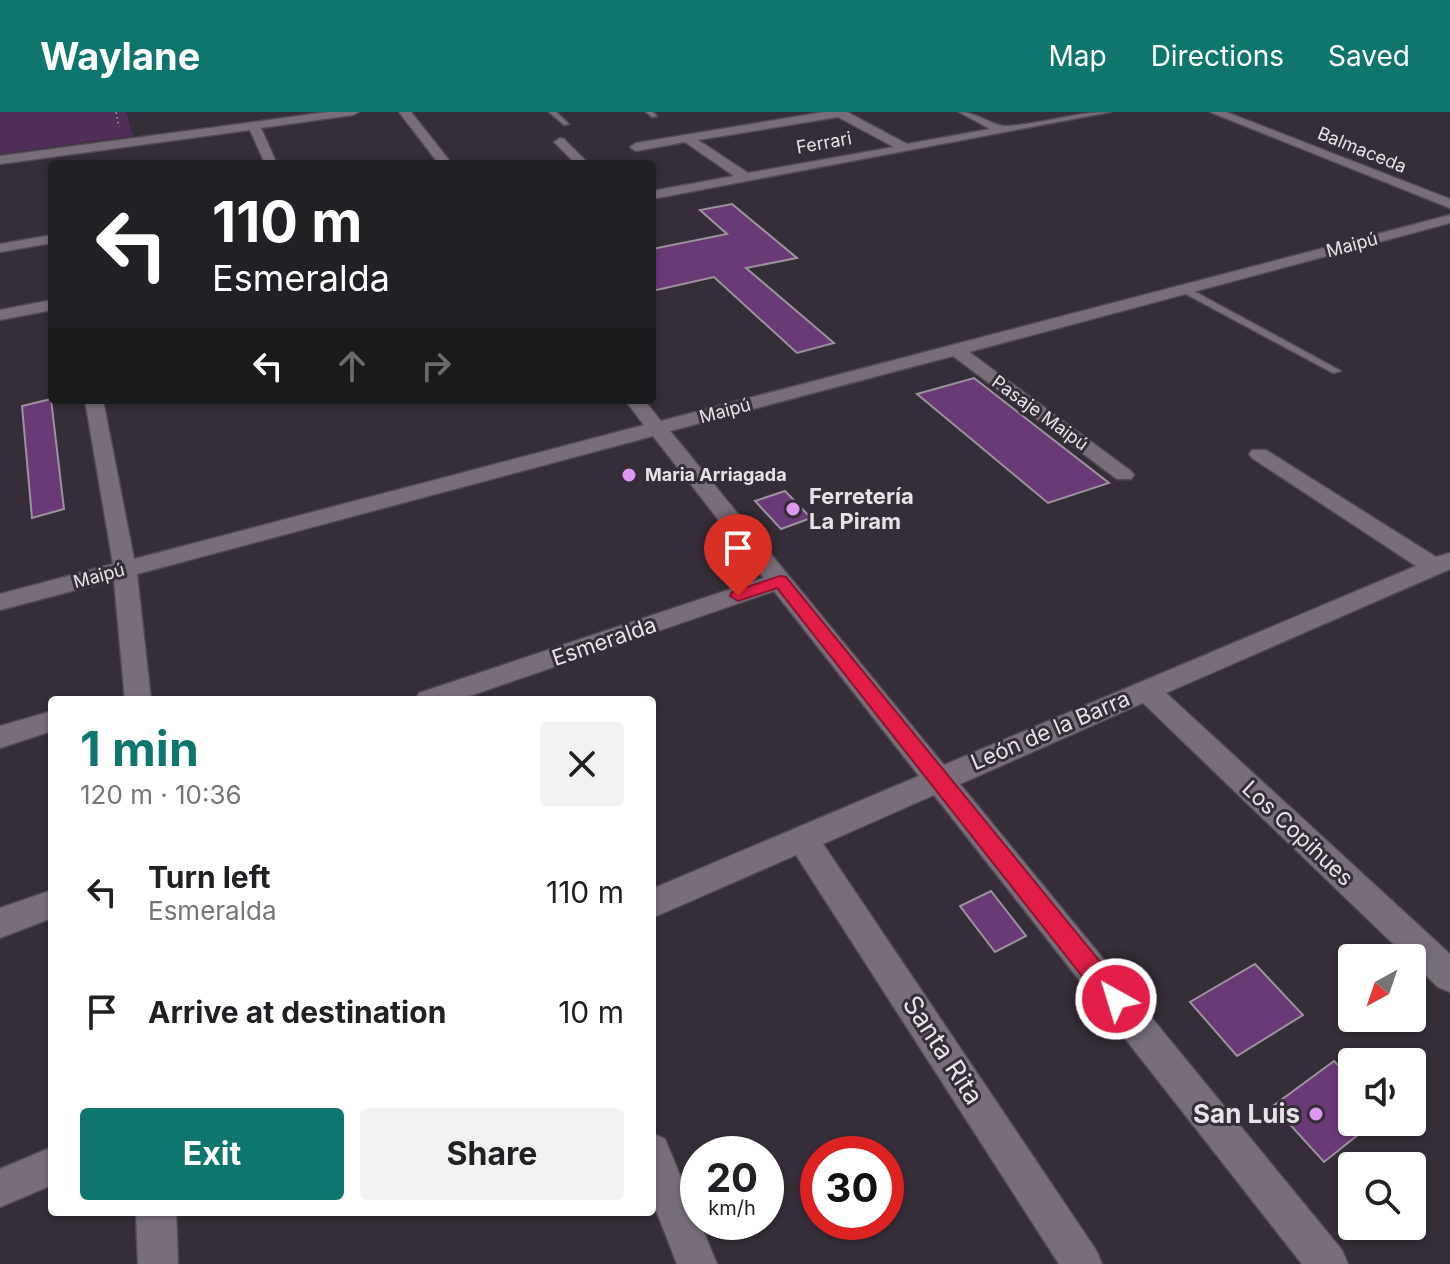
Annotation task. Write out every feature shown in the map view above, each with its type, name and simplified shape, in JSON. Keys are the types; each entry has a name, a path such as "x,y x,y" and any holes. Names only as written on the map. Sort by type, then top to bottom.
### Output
{"street":[{"path":"0,160 140,147 353,112"},
{"path":"405,112 443,160"},
{"path":"636,147 839,112 905,148"},
{"path":"965,112 1002,131"},
{"name":"Ferrari","path":"656,194 1104,112"},
{"name":"Balmaceda","path":"1216,112 1450,204"},
{"path":"254,126 269,160"},
{"path":"688,139 746,178"},
{"path":"560,142 579,160"},
{"name":"Maipú","path":"0,602 1450,219"},
{"path":"0,248 48,240"},
{"path":"0,315 48,306"},
{"name":"Pasaje Maipú","path":"956,350 1124,475"},
{"path":"95,404 125,569 133,696"},
{"path":"637,404 1328,1264"},
{"path":"1259,454 1442,563"},
{"name":"León de la Barra","path":"656,902 1442,563"},
{"name":"Esmeralda","path":"440,696 780,581"},
{"name":"Los Copihues","path":"1146,690 1450,976"},
{"path":"0,737 48,722"},
{"name":"Santa Rita","path":"801,838 1082,1264"},
{"path":"0,923 48,905"},
{"path":"656,1162 697,1264"},
{"path":"0,1188 48,1168"},
{"path":"156,1216 158,1264"}],"lane":[{"path":"552,112 566,124"},
{"path":"1185,290 1336,371"}],"shaded area":[{"path":"0,112 126,112 133,136 0,154"}],"building":[{"path":"732,204 797,258 746,268 834,343 797,353 714,277 656,290 656,248 727,234 700,210"},
{"path":"974,378 1109,483 1048,503 917,394"},
{"path":"48,400 48,404 52,404 64,509 32,518 22,406"},
{"name":"Ferretería La Piram","path":"785,491 811,518 781,529 755,501"},
{"path":"991,891 1026,936 995,952 960,906"},
{"path":"1255,964 1303,1015 1237,1056 1190,1002"},
{"name":"San Luis","path":"1334,1061 1338,1065 1338,1136 1356,1136 1324,1162 1273,1106"}],"place":[{"name":"Maria Arriagada","path":"629,475"},
{"name":"Ferretería La Piram","path":"793,509"},
{"name":"San Luis","path":"1316,1114"}],"route":[{"path":"738,596 780,581 1116,999"}]}
